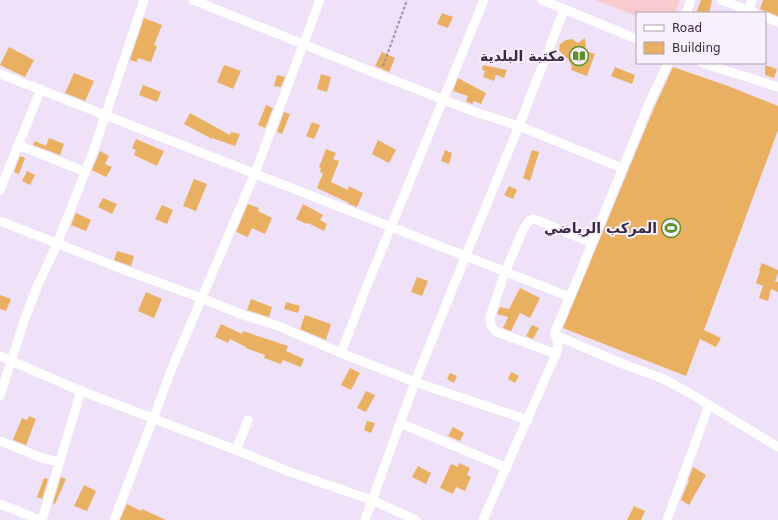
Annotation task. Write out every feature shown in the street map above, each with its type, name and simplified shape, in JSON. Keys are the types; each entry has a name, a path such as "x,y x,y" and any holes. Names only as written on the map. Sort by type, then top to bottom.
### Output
{"street":[{"path":"0,396 25,318 86,172 144,0"},
{"path":"193,0 443,100 519,126 622,168"},
{"path":"114,520 172,368 254,173 320,0"},
{"path":"341,353 366,288 484,0"},
{"path":"542,0 636,39"},
{"path":"686,12 691,0"},
{"path":"721,0 751,12 752,0"},
{"path":"365,520 415,382 519,126 564,10"},
{"path":"766,17 778,22"},
{"path":"483,520 556,354 558,346 555,335 556,327 570,297 648,106 668,64"},
{"path":"705,64 778,87"},
{"path":"730,72 733,64"},
{"path":"0,74 466,255 570,297"},
{"path":"0,190 41,89"},
{"path":"18,145 86,172"},
{"path":"556,354 497,332 491,326 490,317 505,272 529,220 537,220 592,243"},
{"path":"0,221 246,316 276,325 341,353 415,382 528,420"},
{"path":"555,335 623,364 664,379 778,447"},
{"path":"0,356 81,391 290,472 372,500 416,520"},
{"path":"0,504 41,520 81,391"},
{"path":"667,520 709,405"},
{"path":"236,450 248,420"},
{"path":"400,423 507,468"},
{"path":"0,441 42,458 59,462"}],"path":[{"path":"380,75 407,0"}],"shaded area":[{"path":"595,0 680,0 675,12 636,12 636,16"}],"building":[{"path":"701,0 712,0 709,12 696,12"},
{"path":"763,0 778,0 778,16 760,9"},
{"path":"442,13 453,17 448,28 437,24"},
{"path":"144,18 162,25 154,45 157,46 151,62 138,58 137,62 130,60"},
{"name":"مكتبة البلدية","path":"585,38 586,51 595,54 587,76 571,70 572,67 568,59 559,50 560,44 566,40 572,39 578,43"},
{"path":"9,47 34,60 25,77 0,65"},
{"path":"382,52 395,58 389,72 375,66"},
{"path":"224,65 241,71 233,89 217,82"},
{"path":"483,65 507,70 504,78 496,75 494,81 483,77 485,71 482,70"},
{"path":"765,65 777,69 774,78 765,75"},
{"path":"615,67 635,75 632,84 611,76"},
{"name":"المركب الرياضي","path":"673,67 728,86 778,106 778,130 704,330 721,338 716,347 700,339 686,376 563,328 654,108"},
{"path":"74,73 94,81 85,101 65,93"},
{"path":"321,74 331,77 327,92 317,89"},
{"path":"277,75 285,77 281,87 274,86"},
{"path":"458,78 486,93 481,104 474,101 472,104 466,101 468,96 453,91"},
{"path":"143,85 161,92 157,102 139,95"},
{"path":"266,105 273,108 265,128 258,125"},
{"path":"284,112 290,114 282,134 277,132"},
{"path":"190,113 230,135 231,132 240,134 235,146 212,139 184,124"},
{"path":"312,122 320,125 314,139 306,136"},
{"path":"49,138 64,144 60,155 33,145 35,141 46,146"},
{"path":"136,139 164,151 157,166 134,155 136,150 132,148"},
{"path":"378,140 396,150 389,163 372,154"},
{"path":"326,149 336,153 333,159 339,161 331,182 348,190 349,186 363,193 357,207 317,188 323,173 320,172 321,168 319,167"},
{"path":"445,150 452,153 449,164 441,161"},
{"path":"532,150 539,152 530,181 523,178"},
{"path":"100,151 109,156 105,164 112,167 106,177 92,170"},
{"path":"20,156 25,158 19,174 14,172"},
{"path":"27,171 35,175 30,185 22,181"},
{"path":"194,179 207,184 196,211 183,206"},
{"path":"509,186 517,190 513,199 504,195"},
{"path":"103,198 117,204 112,214 98,207"},
{"path":"248,204 259,208 258,211 272,218 265,234 252,228 248,237 236,232"},
{"path":"303,204 323,215 320,220 327,224 324,231 296,219"},
{"path":"162,205 173,210 167,224 155,219"},
{"path":"76,213 91,220 86,231 71,225"},
{"path":"117,251 134,256 131,266 114,260"},
{"path":"762,263 778,270 775,281 778,282 778,292 771,289 768,301 759,298 763,286 756,283"},
{"path":"417,277 428,281 422,296 411,292"},
{"path":"520,288 540,298 530,318 520,313 511,331 503,328 508,317 497,314 500,307 509,309"},
{"path":"146,292 162,299 154,318 138,311"},
{"path":"0,295 11,299 6,311 0,309"},
{"path":"251,299 272,307 269,317 247,310"},
{"path":"286,302 300,306 298,313 284,309"},
{"path":"305,315 331,324 326,340 300,329"},
{"path":"221,324 242,334 243,331 288,346 286,351 304,359 301,367 283,360 281,364 264,358 265,355 246,348 230,339 228,343 215,337"},
{"path":"532,325 539,328 533,339 526,336"},
{"path":"350,368 360,373 351,390 341,385"},
{"path":"511,372 519,376 515,383 508,379"},
{"path":"450,373 457,376 454,383 447,379"},
{"path":"366,391 375,395 366,412 357,408"},
{"path":"29,416 36,419 26,445 13,440 22,418 27,420"},
{"path":"367,421 375,423 371,433 364,430"},
{"path":"453,427 464,433 460,441 448,436"},
{"path":"459,463 470,468 467,475 471,477 465,491 456,487 453,494 440,488 451,464 458,467"},
{"path":"418,466 431,473 426,484 412,477"},
{"path":"693,467 706,475 689,505 681,500"},
{"path":"61,477 66,479 55,504 53,503"},
{"path":"44,478 48,479 42,499 37,497"},
{"path":"84,485 96,491 87,511 74,506"},
{"path":"127,504 141,511 142,509 166,520 120,520"},
{"path":"634,506 645,511 641,520 627,520"}],"place":[{"name":"مكتبة البلدية","path":"579,56"},
{"name":"المركب الرياضي","path":"671,228"}]}
